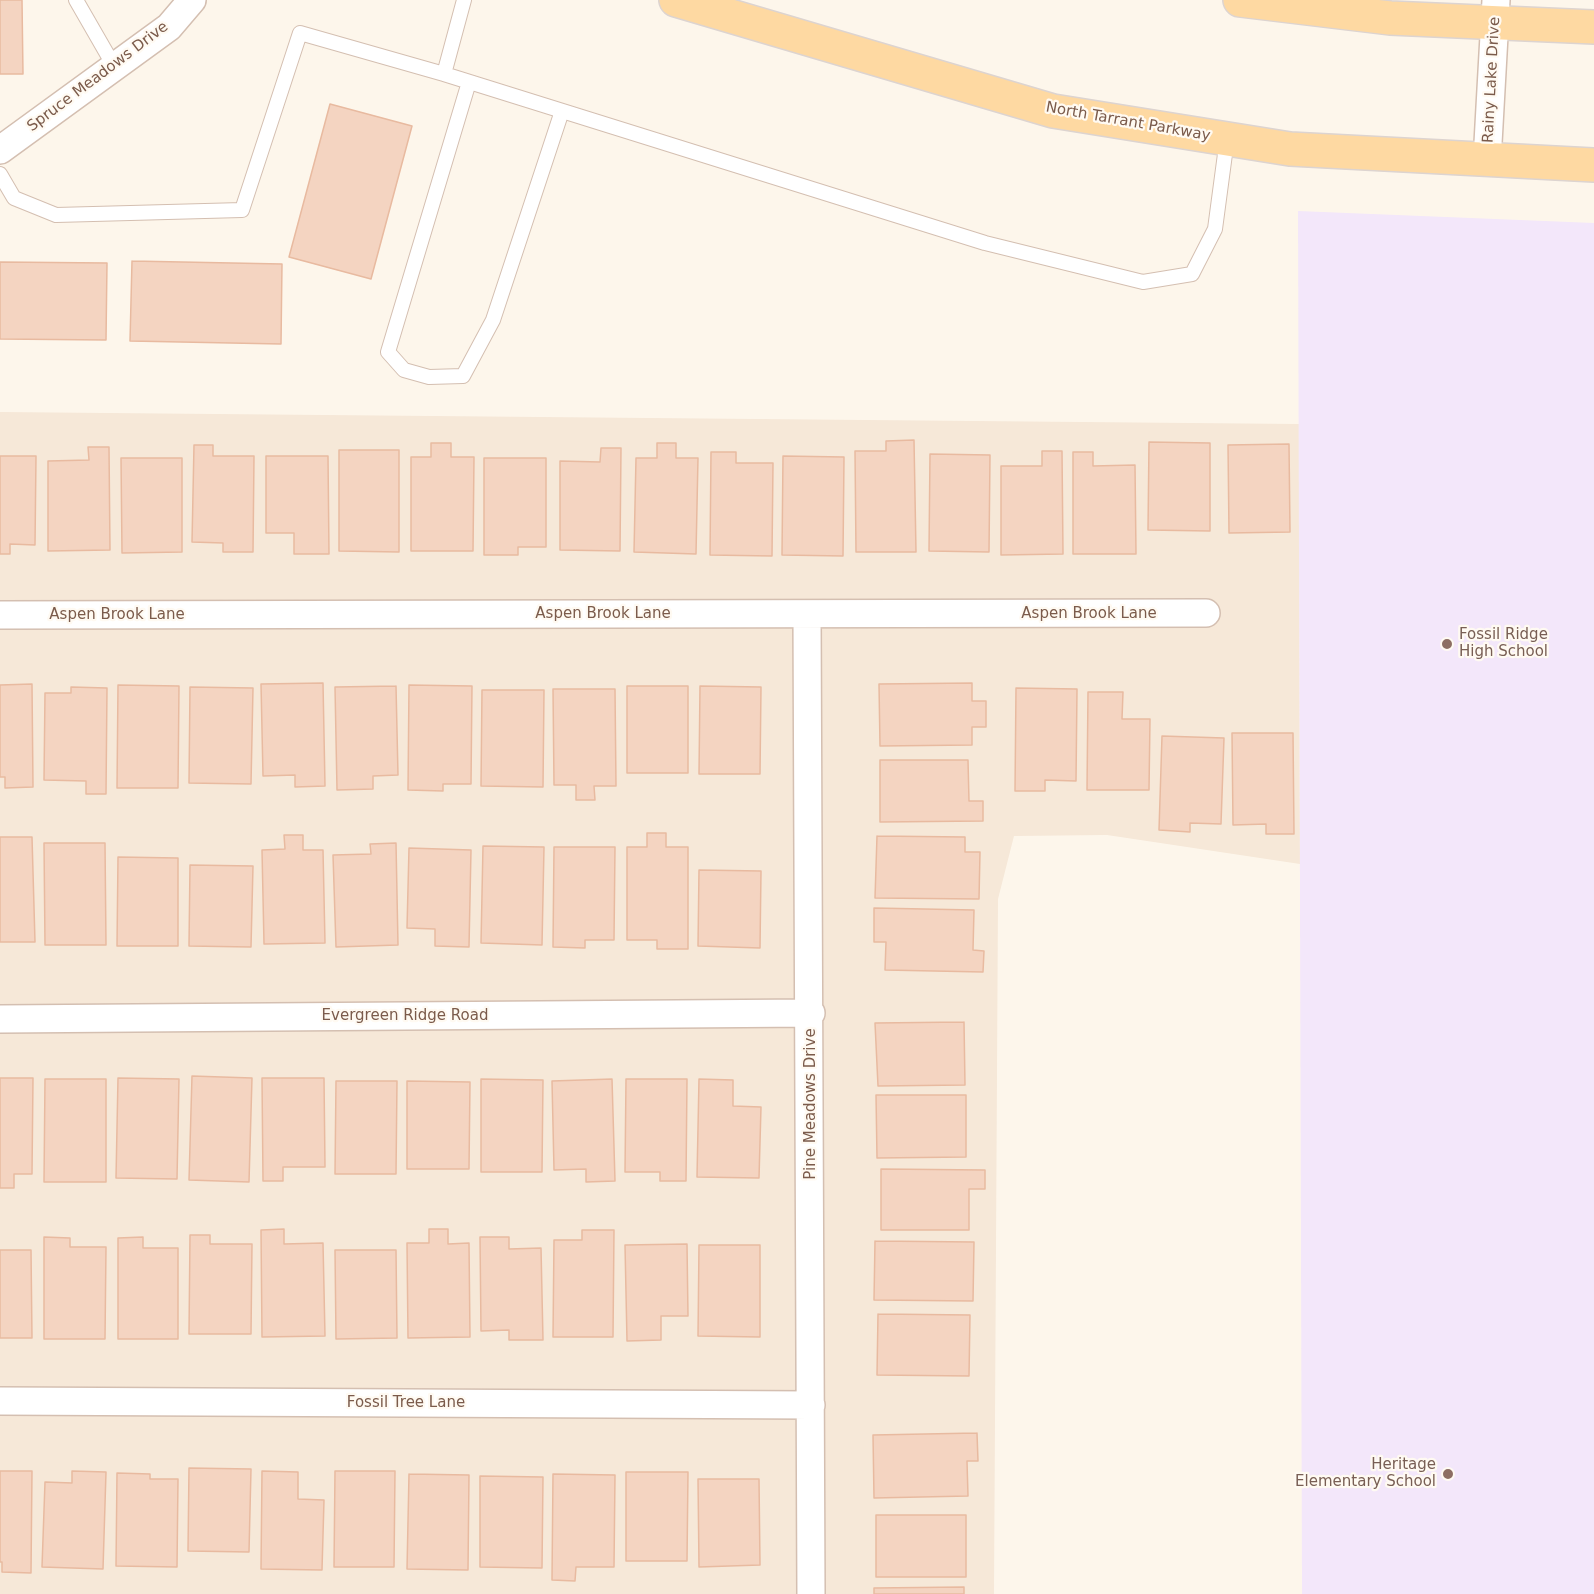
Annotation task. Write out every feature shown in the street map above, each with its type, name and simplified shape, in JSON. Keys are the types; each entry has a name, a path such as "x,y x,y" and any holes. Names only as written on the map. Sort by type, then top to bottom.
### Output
{"main road":[{"name":"North Tarrant Parkway","path":"676,0 1053,111 1290,149 1594,165"},
{"path":"1240,0 1390,18 1496,11 1594,27"}],"street":[{"name":"Spruce Meadows Drive","path":"0,150 169,27 192,0"},
{"name":"Rainy Lake Drive","path":"1487,161 1496,11"},
{"name":"Aspen Brook Lane","path":"0,615 1206,613"},
{"name":"Pine Meadows Drive","path":"807,614 811,1013 811,1594"},
{"name":"Evergreen Ridge Road","path":"0,1019 811,1013"},
{"name":"Fossil Tree Lane","path":"0,1401 812,1404"}],"lane":[{"path":"76,0 114,66"},
{"path":"444,74 464,0"},
{"path":"0,174 14,198 56,215 242,210 300,33 444,74 985,243 1143,282 1192,274 1215,229 1227,139"},
{"path":"469,82 388,352 404,370 429,377 464,376 493,320 562,111"}],"shaded area":[{"name":"Fossil Ridge High School","path":"1298,211 1594,223 1594,1594 1302,1594"},
{"path":"0,412 1299,424 1300,864 1107,835 1014,836 998,899 994,1594 0,1594"}],"building":[{"path":"0,0 22,0 23,74 0,74"},
{"path":"330,104 412,126 371,279 289,257"},
{"path":"132,261 282,264 281,344 130,341"},
{"path":"0,262 107,263 106,340 0,339"},
{"path":"914,440 916,552 856,552 855,451 886,451 886,441"},
{"path":"1149,442 1210,443 1210,531 1148,530"},
{"path":"431,443 451,443 451,457 474,457 473,551 411,551 411,457 431,457"},
{"path":"657,443 676,443 676,458 698,458 696,554 634,552 636,458 657,458"},
{"path":"1289,444 1290,532 1229,533 1228,445"},
{"path":"194,445 213,445 213,456 254,456 253,552 223,552 223,543 192,542"},
{"path":"88,447 109,447 110,550 48,551 48,461 89,460"},
{"path":"601,448 621,448 620,551 560,550 560,461 600,462"},
{"path":"339,450 399,450 399,552 339,551"},
{"path":"1042,451 1062,451 1063,554 1001,555 1001,466 1042,466"},
{"path":"711,452 736,452 736,463 773,463 772,556 710,555"},
{"path":"1073,452 1093,452 1093,466 1135,465 1136,554 1073,554"},
{"path":"930,454 990,455 989,552 929,551"},
{"path":"0,456 36,456 35,545 10,544 10,554 0,554"},
{"path":"266,456 328,456 329,554 294,554 294,533 266,533"},
{"path":"783,456 844,457 843,556 782,555"},
{"path":"121,458 182,458 182,552 122,553"},
{"path":"484,458 546,458 546,547 518,547 518,555 484,555"},
{"path":"323,683 325,786 295,787 295,775 263,776 261,684"},
{"path":"972,683 972,701 986,701 986,727 972,727 972,745 880,746 879,684"},
{"path":"32,684 33,787 5,788 5,777 0,777 0,685"},
{"path":"118,685 179,686 178,788 117,788"},
{"path":"409,685 472,686 471,784 443,784 443,791 408,790"},
{"path":"396,686 398,775 373,776 373,789 337,790 335,687"},
{"path":"627,686 688,686 688,773 627,773"},
{"path":"700,686 761,687 760,774 699,774"},
{"path":"71,687 107,688 106,794 86,794 86,781 44,780 45,693 71,693"},
{"path":"190,687 253,688 251,784 189,783"},
{"path":"1016,688 1077,689 1076,781 1045,780 1045,791 1015,791"},
{"path":"553,689 615,689 616,786 594,786 595,800 576,800 576,785 554,785"},
{"path":"482,690 544,690 543,787 481,786"},
{"path":"1088,692 1123,692 1122,719 1150,719 1149,790 1087,790"},
{"path":"1232,733 1293,733 1294,834 1266,834 1266,824 1233,825"},
{"path":"1162,736 1224,738 1221,824 1190,823 1190,832 1159,830"},
{"path":"880,760 968,760 969,801 983,801 983,821 880,822"},
{"path":"647,833 666,833 666,847 688,847 688,949 657,949 657,940 627,940 627,847 647,847"},
{"path":"284,835 303,835 303,850 323,850 325,943 264,944 262,850 285,849"},
{"path":"877,836 965,837 965,852 980,852 979,899 875,898"},
{"path":"0,837 32,837 35,942 0,942"},
{"path":"44,843 105,843 106,945 45,945"},
{"path":"396,843 398,945 336,947 333,855 371,854 370,844"},
{"path":"483,846 544,847 542,945 481,943"},
{"path":"554,847 615,847 614,940 585,940 585,948 553,947"},
{"path":"409,848 471,850 469,947 435,946 435,929 407,928"},
{"path":"118,857 178,858 178,946 117,946"},
{"path":"190,865 253,866 251,947 189,946"},
{"path":"699,870 761,871 760,948 698,946"},
{"path":"874,908 974,910 973,950 984,951 983,972 885,970 886,942 874,942"},
{"path":"964,1022 965,1085 878,1086 875,1023"},
{"path":"192,1076 252,1078 249,1182 189,1180"},
{"path":"0,1078 33,1078 32,1174 14,1174 14,1188 0,1188"},
{"path":"118,1078 179,1079 177,1179 116,1178"},
{"path":"262,1078 324,1078 325,1167 283,1167 283,1181 263,1181"},
{"path":"45,1079 106,1079 106,1182 44,1182"},
{"path":"481,1079 543,1080 542,1172 481,1172"},
{"path":"612,1079 615,1181 586,1182 586,1169 554,1170 552,1081"},
{"path":"626,1079 687,1079 686,1181 660,1181 660,1172 625,1172"},
{"path":"699,1079 733,1080 733,1106 761,1107 759,1178 697,1177"},
{"path":"336,1081 397,1081 396,1174 335,1174"},
{"path":"407,1081 470,1082 469,1169 407,1169"},
{"path":"876,1095 966,1095 966,1157 877,1158"},
{"path":"881,1169 985,1170 985,1189 969,1189 969,1230 881,1230"},
{"path":"284,1229 284,1244 323,1243 325,1336 262,1337 261,1230"},
{"path":"429,1229 448,1229 448,1244 469,1243 470,1337 408,1338 407,1243 429,1243"},
{"path":"582,1230 614,1230 613,1337 553,1337 554,1240 582,1240"},
{"path":"190,1235 210,1235 210,1244 252,1244 251,1334 189,1334"},
{"path":"44,1237 70,1238 70,1247 106,1247 105,1339 44,1339"},
{"path":"143,1237 143,1248 178,1248 178,1339 118,1339 118,1238"},
{"path":"480,1237 509,1237 509,1249 541,1248 543,1340 509,1340 509,1330 481,1331"},
{"path":"875,1241 974,1242 973,1301 874,1300"},
{"path":"687,1244 688,1316 661,1316 661,1340 627,1341 625,1245"},
{"path":"699,1245 760,1245 760,1337 698,1336"},
{"path":"0,1250 31,1250 32,1338 0,1338"},
{"path":"335,1250 396,1250 397,1338 336,1339"},
{"path":"878,1314 970,1315 969,1376 877,1375"},
{"path":"977,1433 978,1461 967,1461 968,1496 874,1498 873,1435"},
{"path":"189,1468 251,1469 249,1552 188,1551"},
{"path":"0,1471 32,1471 31,1573 2,1572 2,1562 0,1562"},
{"path":"72,1471 106,1472 103,1569 42,1567 45,1482 72,1483"},
{"path":"262,1471 298,1472 298,1499 324,1500 322,1570 261,1569"},
{"path":"335,1471 395,1471 394,1567 334,1567"},
{"path":"626,1472 688,1472 687,1561 626,1561"},
{"path":"117,1473 150,1474 150,1479 178,1479 177,1567 116,1566"},
{"path":"409,1474 469,1475 468,1570 407,1569"},
{"path":"553,1474 615,1475 614,1567 576,1567 575,1581 552,1580"},
{"path":"480,1476 543,1477 542,1568 480,1567"},
{"path":"698,1479 759,1479 760,1565 699,1567"},
{"path":"876,1515 966,1515 966,1577 876,1577"},
{"path":"964,1587 964,1594 874,1594 874,1588"}],"place":[{"name":"Fossil Ridge High School","path":"1447,644"},
{"name":"Heritage Elementary School","path":"1448,1474"}]}
